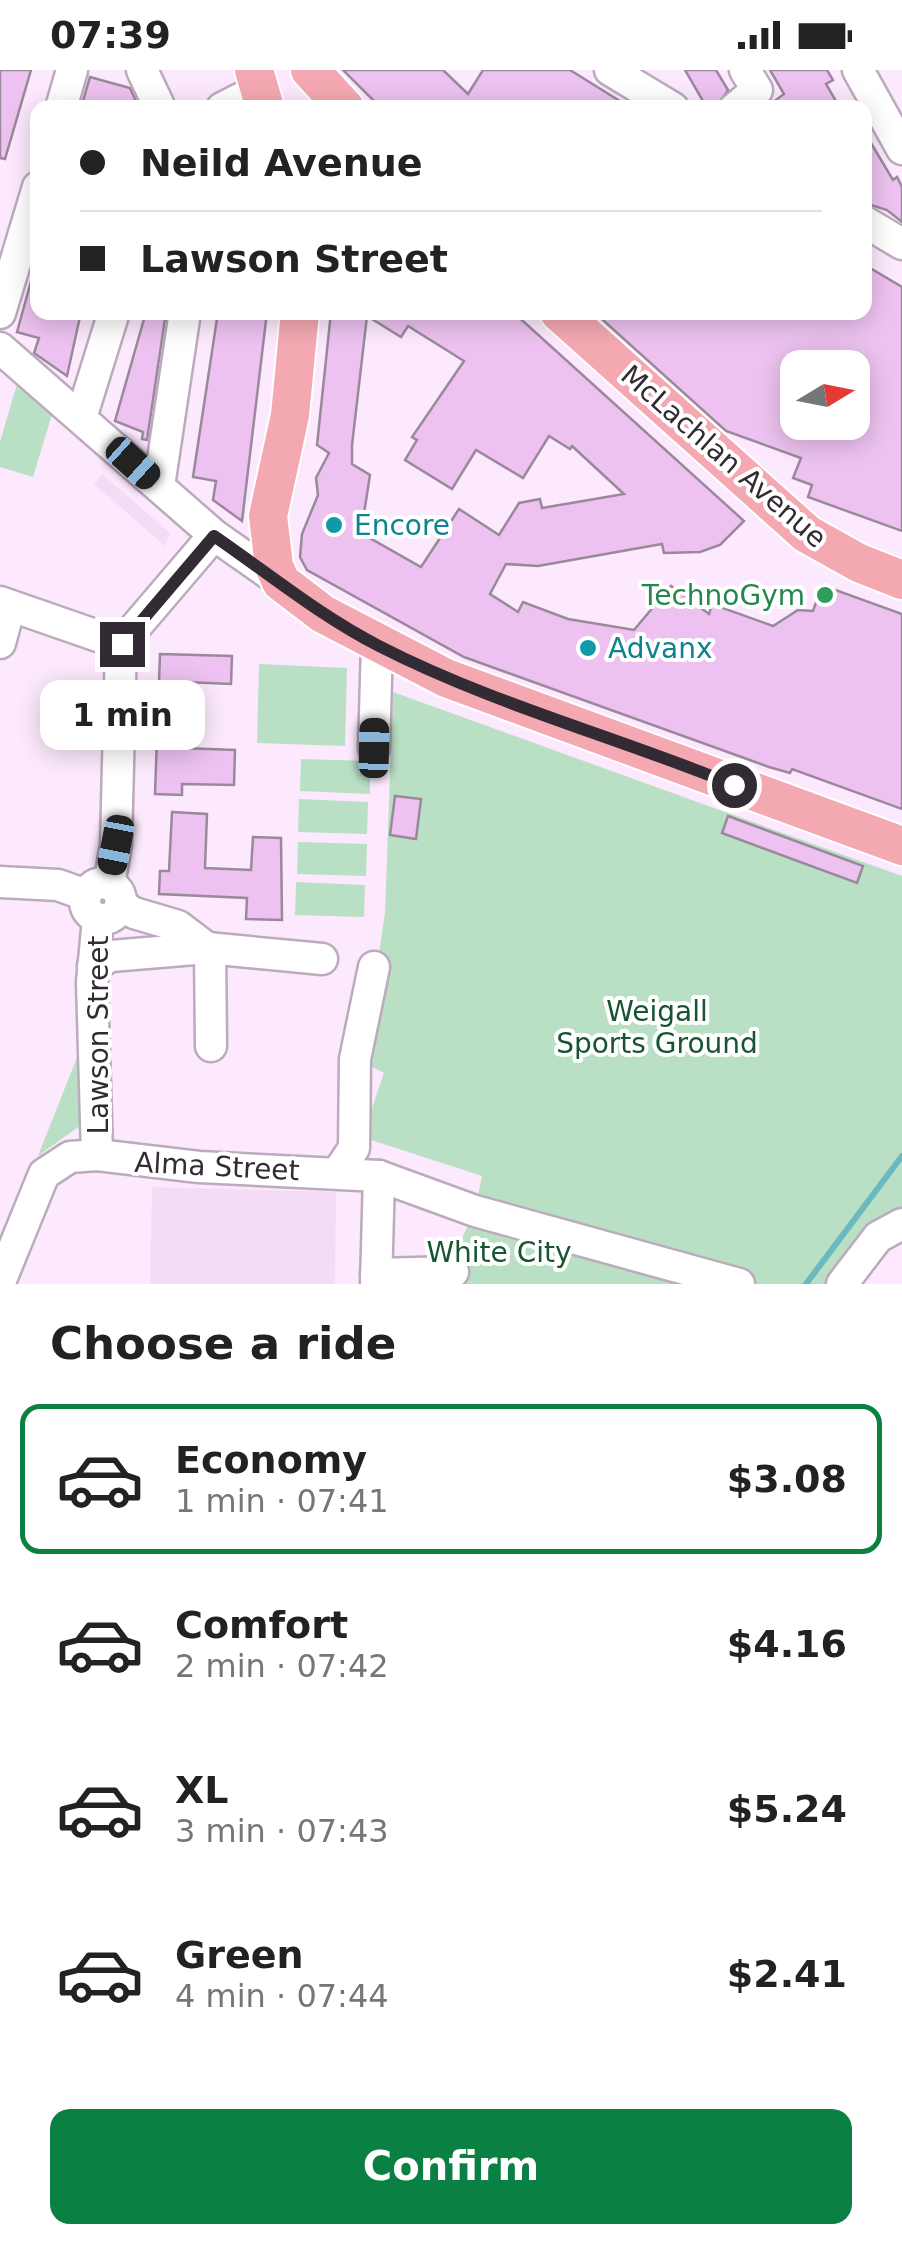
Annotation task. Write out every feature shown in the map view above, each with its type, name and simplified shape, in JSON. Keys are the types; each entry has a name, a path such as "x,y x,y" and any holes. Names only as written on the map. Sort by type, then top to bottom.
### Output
{"main road":[{"path":"310,70 338,100"},
{"path":"299,320 290,415 268,516 270,552 281,582 377,646 446,678 902,846"},
{"name":"McLachlan Avenue","path":"568,320 806,534 858,563 902,580"}],"street":[{"path":"63,100 72,70"},
{"path":"142,70 156,100"},
{"path":"610,70 660,100"},
{"path":"744,70 757,90 745,100"},
{"path":"858,70 902,149"},
{"path":"0,313 30,214"},
{"path":"872,226 902,244"},
{"path":"81,418 112,320"},
{"path":"158,486 183,320"},
{"path":"0,348 214,536 281,582"},
{"path":"0,643 5,604 122,644 214,536 244,533 268,516"},
{"name":"Lawson Street","path":"0,1282 44,1174 70,1157 97,1155 92,966 116,845 122,644"},
{"path":"374,748 377,646"},
{"path":"0,882 58,885 178,926 209,948"},
{"path":"209,948 212,1046"},
{"path":"92,966 110,956 209,948 322,959"},
{"path":"338,1172 354,1148 355,1059 374,967"},
{"name":"Alma Street","path":"97,1155 198,1167 379,1176 475,1211 739,1284"},
{"path":"379,1176 376,1279 453,1272"},
{"path":"842,1284 878,1236 902,1224"}],"shaded area":[{"path":"102,474 170,533 165,546 94,484"},
{"path":"152,1187 336,1192 335,1284 150,1284"}],"green space":[{"path":"17,384 53,411 33,477 0,467 0,442"},
{"path":"259,664 347,668 345,746 257,743"},
{"name":"Weigall Sports Ground","path":"393,692 902,876 902,1215 830,1284 460,1284 463,1236 475,1211 482,1176 362,1137 384,1073 363,1062 385,913"},
{"path":"301,759 370,761 370,794 300,791"},
{"path":"299,799 368,802 367,834 298,832"},
{"path":"298,842 367,844 366,876 297,874"},
{"path":"296,882 365,885 364,917 295,915"},
{"path":"78,1055 81,1125 38,1156"}],"building":[{"path":"0,70 31,70 5,159 0,158"},
{"path":"343,70 443,70 468,94 483,70 570,70 618,100 373,100"},
{"path":"685,70 716,70 728,90 722,100 702,100"},
{"path":"770,70 827,70 833,80 826,84 835,100 776,100 784,94"},
{"path":"90,77 130,88 135,100 83,100"},
{"path":"872,145 893,180 897,177 902,187 902,222 887,210 872,205"},
{"path":"872,269 902,287 902,531 808,497 812,485 793,478 801,458 726,431 603,320 872,320"},
{"path":"30,285 30,320 79,320 67,376 34,353 39,338 17,332"},
{"path":"144,320 165,320 147,440 142,439 143,432 115,421"},
{"path":"217,320 266,320 242,521 213,500 216,481 193,477"},
{"path":"330,320 367,320 352,445 352,464 370,475 361,533 421,567 459,509 499,535 519,503 540,499 542,508 624,494 572,446 570,449 549,436 523,478 476,450 452,489 405,460 417,440 412,437 464,361 408,326 401,337 373,320 522,320 744,521 720,545 700,552 664,553 662,544 538,566 506,564 490,594 518,612 523,602 568,619 634,630 671,586 709,614 712,604 773,626 798,610 813,611 822,585 902,614 902,809 792,769 790,773 769,767 464,657 307,570 300,557 302,534 318,495 316,478 329,453 317,445"},
{"path":"160,654 232,656 231,684 185,682 183,748 235,750 234,785 182,784 182,795 155,794"},
{"path":"395,796 421,799 416,839 390,835"},
{"path":"172,812 207,814 205,868 251,870 253,837 281,838 282,920 246,919 247,898 159,894 160,871 169,871"},
{"path":"728,816 863,866 857,883 722,833"}],"waterway":[{"path":"806,1284 902,1156"}],"place":[{"name":"Encore","path":"334,525"},
{"name":"TechnoGym","path":"825,595"},
{"name":"Advanx","path":"588,648"}],"route":[{"path":"122,644 214,536 323,614 379,646 446,678 734,785"}],"park label":[{"name":"White City","path":"499,1252"}]}
